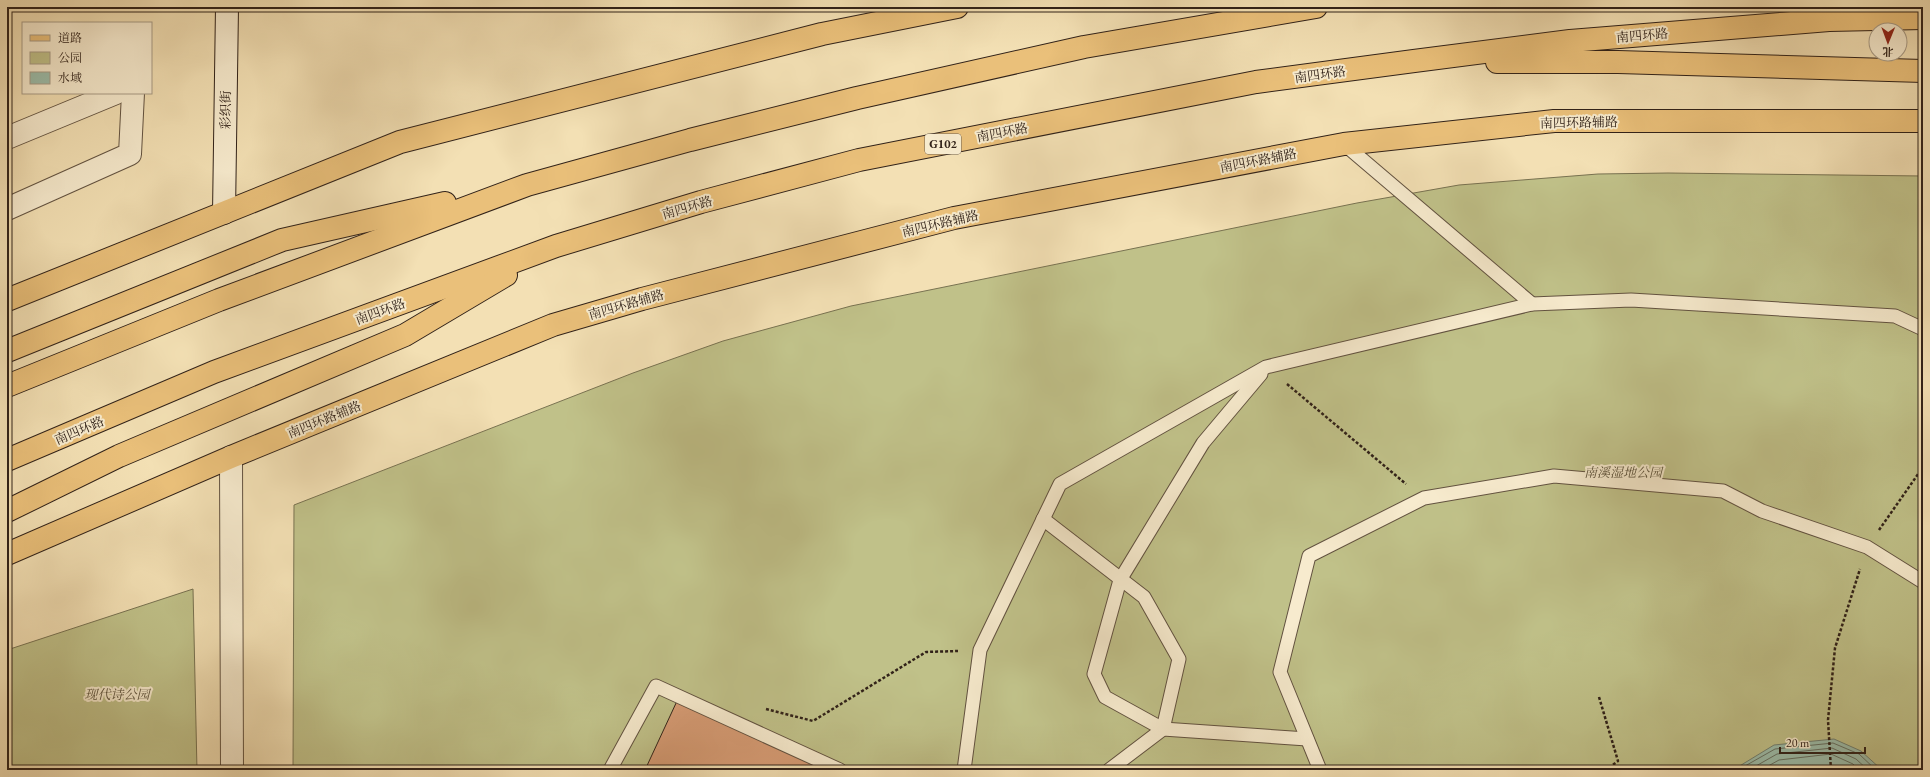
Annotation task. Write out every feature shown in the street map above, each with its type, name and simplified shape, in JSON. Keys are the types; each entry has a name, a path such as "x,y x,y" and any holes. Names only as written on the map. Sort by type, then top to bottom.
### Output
{"main road":[{"path":"7,300 400,142 822,34 957,7"},
{"path":"7,351 282,240 527,185 690,140 857,98 1084,47 1316,7"},
{"name":"南四环路","path":"7,460 214,372 556,246 701,202 859,160 1256,82 1570,41 1829,20 1923,18"},
{"path":"1414,61 1618,62 1772,68 1923,71"},
{"name":"南四环路辅路","path":"7,554 231,458 553,325 642,300 954,218 1344,144 1554,121 1923,121"},
{"path":"7,386 220,300 527,185"},
{"path":"7,511 119,456 405,334 556,246"}],"street":[{"name":"彩织街","path":"224,213 227,7"},
{"path":"7,138 114,94"},
{"path":"7,209 130,154 133,94"},
{"path":"231,458 232,770"}],"lane":[{"path":"1344,144 1532,304"},
{"path":"964,770 980,650 1060,484 1266,367 1532,304 1631,300 1895,316 1923,329"},
{"path":"1266,367 1203,443 1120,580 1094,674 1106,697 1163,728 1307,739"},
{"path":"1320,770 1280,672 1308,556 1424,498 1554,476 1724,491 1762,511 1867,547 1923,582"},
{"path":"1043,519 1144,598 1179,658 1163,728 1109,770"},
{"path":"610,770 656,686 840,770"}],"path":[{"path":"1266,367 1424,498"},
{"path":"1831,770 1828,720 1835,648 1867,547 1923,467"},
{"path":"766,709 812,722 926,652 980,650"},
{"path":"1599,697 1618,760 1606,770"}],"green space":[{"name":"南溪湿地公园","path":"1668,173 1923,176 1923,770 293,770 294,505 633,373 723,341 851,306 1357,203 1459,185 1598,174"},
{"name":"现代诗公园","path":"193,589 197,770 7,770 7,650"}],"water":[{"path":"1834,739 1861,751 1882,770 1733,770 1774,745"}],"building":[{"path":"677,701 825,770 645,770"}]}
